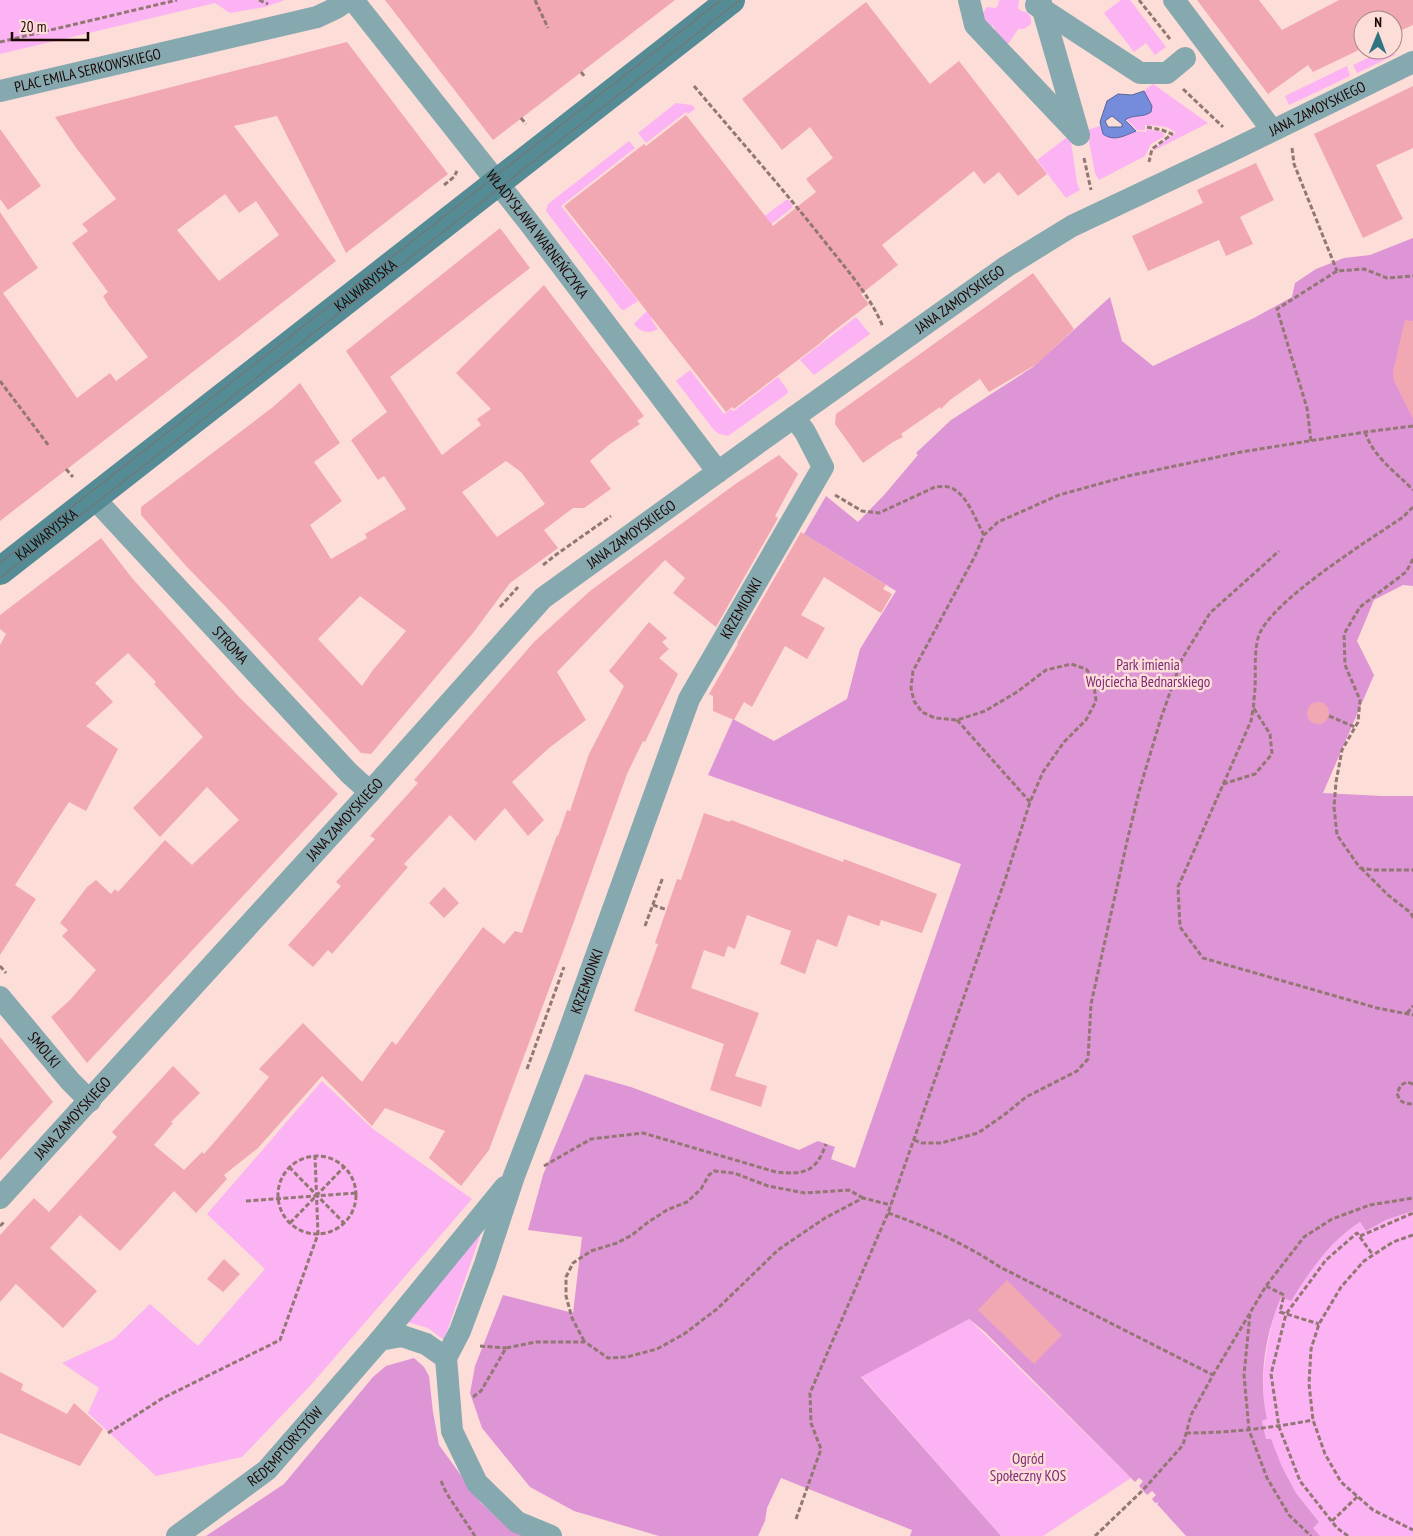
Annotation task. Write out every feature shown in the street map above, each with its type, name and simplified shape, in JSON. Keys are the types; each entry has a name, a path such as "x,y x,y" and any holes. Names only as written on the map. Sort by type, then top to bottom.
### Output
{"street":[{"name":"PLAC EMILA SERKOWSKIEGO","path":"0,91 317,17 348,0"},
{"name":"WŁADYSŁAWA WARNEŃCZYKA","path":"353,0 497,182 718,472"},
{"name":"KALWARYJSKA","path":"0,571 731,0"},
{"path":"969,0 975,26 1079,135 1037,3"},
{"path":"1174,0 1282,135"},
{"path":"1037,3 1140,73 1166,73 1185,58"},
{"name":"JANA ZAMOYSKIEGO","path":"0,1198 370,792 543,598 794,416 1007,266 1072,226 1282,135 1413,62"},
{"name":"KRZEMIONKI","path":"446,1358 460,1331 482,1272 514,1176 561,1053 689,699 823,467 806,432 794,416"},
{"name":"STROMA","path":"94,497 349,773 370,792"},
{"name":"SMOLKI","path":"0,997 90,1101"},
{"name":"REDEMPTORYSTÓW","path":"177,1536 266,1470 380,1340 514,1176"},
{"path":"380,1340 402,1336 426,1344 446,1358 452,1431 477,1483 517,1522 551,1536"}],"path":[{"path":"0,42 177,0"},
{"path":"534,0 548,28"},
{"path":"1139,0 1185,58"},
{"path":"581,72 585,77"},
{"path":"694,86 846,268 875,307 885,332"},
{"path":"1187,92 1223,127"},
{"path":"521,118 526,124"},
{"path":"1146,127 1172,134 1152,149 1149,163"},
{"path":"1282,135 1336,272"},
{"path":"1085,162 1092,191"},
{"path":"444,185 454,177 458,167"},
{"path":"1312,441 1307,408 1277,308 1336,272 1364,268 1387,278 1413,276"},
{"path":"0,381 49,446"},
{"path":"796,1519 821,1449 811,1423 810,1393 891,1204 1006,877 1030,802 1043,772 1064,742 1086,720 1096,701 1096,687 1093,678 1086,669 1071,664 1046,670 1017,692 985,711 957,720 935,718 922,712 914,701 911,688 913,671 975,556 984,535 998,522 1059,495 1091,486 1241,452 1413,426"},
{"path":"1364,432 1372,449 1380,459 1413,490"},
{"path":"66,469 72,477"},
{"path":"828,490 862,511 879,513 935,487 943,486 954,489 964,499 984,535"},
{"path":"1413,507 1403,517 1320,573 1273,615 1258,636 1254,664 1255,698 1251,721 1178,887 1180,927 1203,958 1376,1008 1413,1015"},
{"path":"914,1140 922,1143 941,1143 978,1133 1004,1116 1026,1097 1077,1071 1088,1059 1091,1004 1140,788 1161,718 1182,659 1210,613 1279,551"},
{"path":"1413,559 1406,572 1360,607 1344,634 1346,665 1360,700 1358,722 1342,750 1336,782 1334,808 1337,835 1360,868 1388,895 1411,913 1413,918"},
{"path":"1223,784 1255,774 1272,754 1270,734 1253,706"},
{"path":"1329,716 1355,727"},
{"path":"957,720 1030,802"},
{"path":"1360,868 1413,870"},
{"path":"645,926 663,877"},
{"path":"653,905 666,910"},
{"path":"524,1075 566,962"},
{"path":"1407,1013 1413,1006"},
{"path":"1413,1079 1412,1084 1407,1082 1401,1085 1397,1093 1404,1104 1413,1104"},
{"path":"538,1170 591,1139 643,1133 776,1172 789,1174 806,1172 813,1168 821,1158 826,1144"},
{"path":"108,1434 163,1398 280,1340 318,1234 315,1156"},
{"path":"315,1156 331,1158 344,1167 350,1174 356,1193 355,1204 351,1214 344,1223 337,1229 318,1234 308,1233 290,1223 284,1216 278,1199 278,1188 282,1176 289,1167 297,1161 315,1156"},
{"path":"289,1167 344,1223"},
{"path":"290,1223 344,1167"},
{"path":"863,1198 825,1218 778,1250 717,1310 684,1334 657,1349 627,1357 608,1358 584,1342 572,1318 566,1296 566,1277 573,1262 591,1250 617,1243 632,1235 667,1210 687,1202 701,1189 709,1175 714,1171 734,1173 768,1186 805,1193 849,1190 863,1198 891,1204"},
{"path":"246,1201 356,1193"},
{"path":"1094,1536 1143,1490 1183,1445 1191,1415 1212,1375 1266,1286 1304,1237 1332,1219 1370,1205 1413,1198"},
{"path":"888,1212 927,1226 977,1252 1000,1267 1212,1375"},
{"path":"1360,1236 1413,1213"},
{"path":"0,1226 6,1219"},
{"path":"1348,1536 1337,1528 1300,1481 1279,1427 1271,1374 1286,1314 1326,1260 1357,1233 1373,1255"},
{"path":"1413,1235 1393,1242 1373,1255 1341,1286 1319,1324 1311,1350 1309,1384 1313,1420 1325,1454 1341,1482 1373,1510 1413,1530"},
{"path":"1266,1286 1284,1295 1280,1312 1319,1324"},
{"path":"1250,1313 1244,1375 1250,1430 1267,1478 1289,1515 1311,1536"},
{"path":"477,1346 506,1348 536,1342 584,1342"},
{"path":"470,1399 481,1391 506,1348"},
{"path":"1186,1433 1220,1434 1279,1427 1313,1420"},
{"path":"441,1481 447,1494 475,1536"},
{"path":"1332,1521 1358,1496"}],"green space":[{"path":"0,0 285,0 265,7 230,13 215,3 0,54"},
{"path":"999,0 1019,0 1018,8 1021,11 1027,12 1031,18 1031,24 1024,29 1018,29 1009,43 1005,43 995,33 993,26 986,25 982,14 987,7 995,8 998,6"},
{"path":"1121,0 1130,0 1166,47 1155,55 1146,43 1134,52 1104,13"},
{"path":"1363,60 1384,60 1357,73 1353,65"},
{"path":"1347,66 1350,76 1289,105 1285,96"},
{"path":"1153,84 1208,123 1153,151 1176,133 1165,127 1145,125 1145,130 1137,130 1126,119 1133,115 1149,114 1152,106 1144,91"},
{"path":"676,103 692,105 695,109 688,114 686,112 646,143 638,133"},
{"path":"1100,126 1115,138 1136,131 1146,132 1147,129 1162,132 1165,136 1151,144 1145,156 1099,180 1095,173 1087,130"},
{"path":"1070,135 1077,183 1080,190 1066,198 1037,160"},
{"path":"629,141 635,148 561,206 638,301 624,310 621,309 546,211 548,204"},
{"path":"786,200 789,200 793,207 651,319 658,329 645,332 634,324 688,274"},
{"name":"Park imienia Wojciecha Bednarskiego","path":"1413,238 1413,586 1403,585 1374,600 1357,641 1374,675 1323,793 1413,796 1413,1211 1386,1220 1366,1231 1360,1222 1349,1230 1321,1257 1291,1301 1281,1297 1275,1312 1267,1342 1263,1373 1264,1404 1267,1419 1262,1421 1266,1439 1271,1439 1282,1467 1296,1493 1319,1522 1313,1528 1320,1536 1186,1536 1157,1504 1159,1502 1155,1503 1152,1499 1156,1495 1152,1491 1147,1495 1139,1486 1143,1481 1139,1478 1135,1482 985,1332 969,1319 861,1377 1001,1536 910,1536 912,1530 781,1478 767,1508 765,1521 758,1536 659,1536 574,1511 530,1487 482,1428 470,1393 475,1366 503,1295 573,1313 582,1237 528,1230 543,1175 585,1074 631,1087 799,1150 818,1141 835,1147 831,1159 855,1168 961,864 708,775 733,719 774,741 847,699 860,649 896,591 804,534 826,496 858,522 918,455 916,453 951,420 1033,367 1110,297 1122,341 1153,366 1254,318 1292,297 1295,283 1316,269 1344,258 1370,255"},
{"path":"856,317 870,334 814,375 800,360"},
{"path":"690,370 724,414 731,409 734,411 778,377 788,393 728,436 719,434 676,381"},
{"path":"322,1081 373,1129 472,1199 310,1386 242,1457 156,1476 88,1413 99,1388 62,1363 114,1339 150,1304 198,1346 265,1269 207,1214"},
{"path":"1413,1211 1413,1536 1320,1536 1312,1528 1319,1522 1296,1493 1266,1439 1262,1421 1267,1419 1263,1385 1266,1351 1275,1311 1282,1296 1308,1274 1346,1232 1360,1222 1366,1231 1386,1220"},
{"path":"481,1233 444,1340 428,1328 404,1321"},
{"name":"Ogród Społeczny KOS","path":"969,1319 1131,1478 1043,1536 1001,1536 861,1376"},
{"path":"414,1358 424,1367 429,1376 439,1445 481,1503 514,1532 526,1536 206,1536 284,1484 373,1377 386,1366"}],"water":[{"path":"1144,91 1152,106 1151,112 1125,120 1136,131 1115,138 1103,134 1100,122 1107,101 1118,94 1132,95","holes":["1112,116 1122,124 1122,127 1108,127 1105,121"]}],"building":[{"path":"385,0 675,0 493,140"},
{"path":"1197,0 1259,0 1282,30 1339,0 1413,0 1413,25 1403,30 1403,10 1353,10 1353,53 1313,72 1308,65 1268,94"},
{"path":"866,2 930,84 959,61 1047,174 1018,196 999,172 984,184 974,171 882,245 898,265 861,294 869,304 734,409 732,407 726,412 564,206 644,144 646,146 686,115 773,226 816,192 806,179 833,158 810,127 782,150 742,99"},
{"path":"347,42 448,174 346,253 277,116 234,126 336,261 0,521 0,212 38,268 3,293 77,398 110,373 116,381 148,357 109,306 103,296 108,292 72,243 88,231 82,224 116,199 55,117","holes":["225,194 239,213 256,201 279,235 219,281 177,230"]},
{"path":"1413,86 1413,148 1376,165 1403,219 1363,238 1314,134"},
{"path":"0,129 41,186 8,210 0,199"},
{"path":"1256,163 1274,200 1240,217 1253,244 1226,256 1219,240 1148,271 1132,236 1203,203 1197,190"},
{"path":"500,228 530,268 390,377 442,455 481,425 477,419 491,409 456,373 544,285 644,416 637,421 640,424 610,444 590,461 611,489 584,508 573,508 544,530 558,548 510,583 473,633 371,754 361,753 187,567 141,515 141,507 273,407 300,383 340,443 314,462 342,501 310,525 331,559 367,538 365,534 406,509 384,476 378,480 351,440 387,412 346,351","holes":["506,461 521,472 545,504 497,537 462,492","360,596 406,631 362,686 318,639"]},
{"path":"1033,273 1074,329 1037,364 989,392 980,379 950,400 941,409 940,407 901,434 903,437 863,463 835,424 836,414"},
{"path":"1405,320 1413,321 1413,419 1394,381 1393,372"},
{"path":"779,455 798,474 775,516 778,518 716,627 673,593 685,578 665,560 557,672 586,720 549,748 512,782 544,820 528,836 505,808 475,841 450,815 404,864 408,867 332,954 328,950 313,967 288,945 341,886 336,882 375,839 370,836 418,783 414,780 534,642 590,591 734,485"},
{"path":"801,532 886,585 883,589 892,594 881,613 824,577 801,615 825,628 807,659 785,646 752,707 744,702 734,720 713,711 713,696 709,694"},
{"path":"101,538 132,578 239,697 338,794 87,1063 51,1017 70,1000 96,970 62,936 68,930 60,923 87,887 96,880 111,894 115,889 118,892 165,840 192,865 239,820 207,787 160,837 133,808 203,737 154,684 156,682 128,653 95,683 113,702 86,726 118,749 86,811 69,802 15,885 36,899 0,955 0,645 6,634 0,629 0,615"},
{"path":"649,622 667,638 662,642 669,649 659,658 678,674 627,774 489,1150 461,1186 429,1158 445,1131 385,1108 372,1126 322,1076 258,1148 224,1175 227,1179 196,1213 174,1191 120,1251 80,1215 50,1248 97,1291 63,1328 16,1284 0,1302 0,1235 34,1198 49,1212 117,1137 112,1132 173,1066 200,1093 171,1122 173,1123 154,1145 184,1170 202,1152 204,1154 269,1077 259,1069 303,1023 362,1082 392,1041 396,1045 483,927 504,944 515,931 522,933 557,835 567,810 570,811 589,754 624,686 609,671"},
{"path":"1318,702 1326,705 1329,713 1326,721 1318,724 1310,721 1307,713 1310,705"},
{"path":"704,813 730,822 731,820 843,862 844,859 937,894 922,933 881,920 879,926 848,915 837,947 817,939 805,974 780,964 791,931 747,915 735,949 728,946 724,957 704,950 691,988 759,1013 735,1076 767,1086 761,1107 710,1090 724,1044 634,1011 658,944 655,943 677,879 681,880"},
{"path":"444,887 459,903 444,918 429,903"},
{"path":"0,1037 53,1102 0,1160"},
{"path":"224,1259 240,1274 223,1292 207,1279"},
{"path":"1007,1280 1062,1335 1034,1364 978,1310"},
{"path":"0,1372 23,1384 21,1390 67,1414 74,1403 103,1429 80,1466 0,1433"}],"tram line":[{"path":"0,563 721,0"},
{"path":"0,578 740,0"}]}
